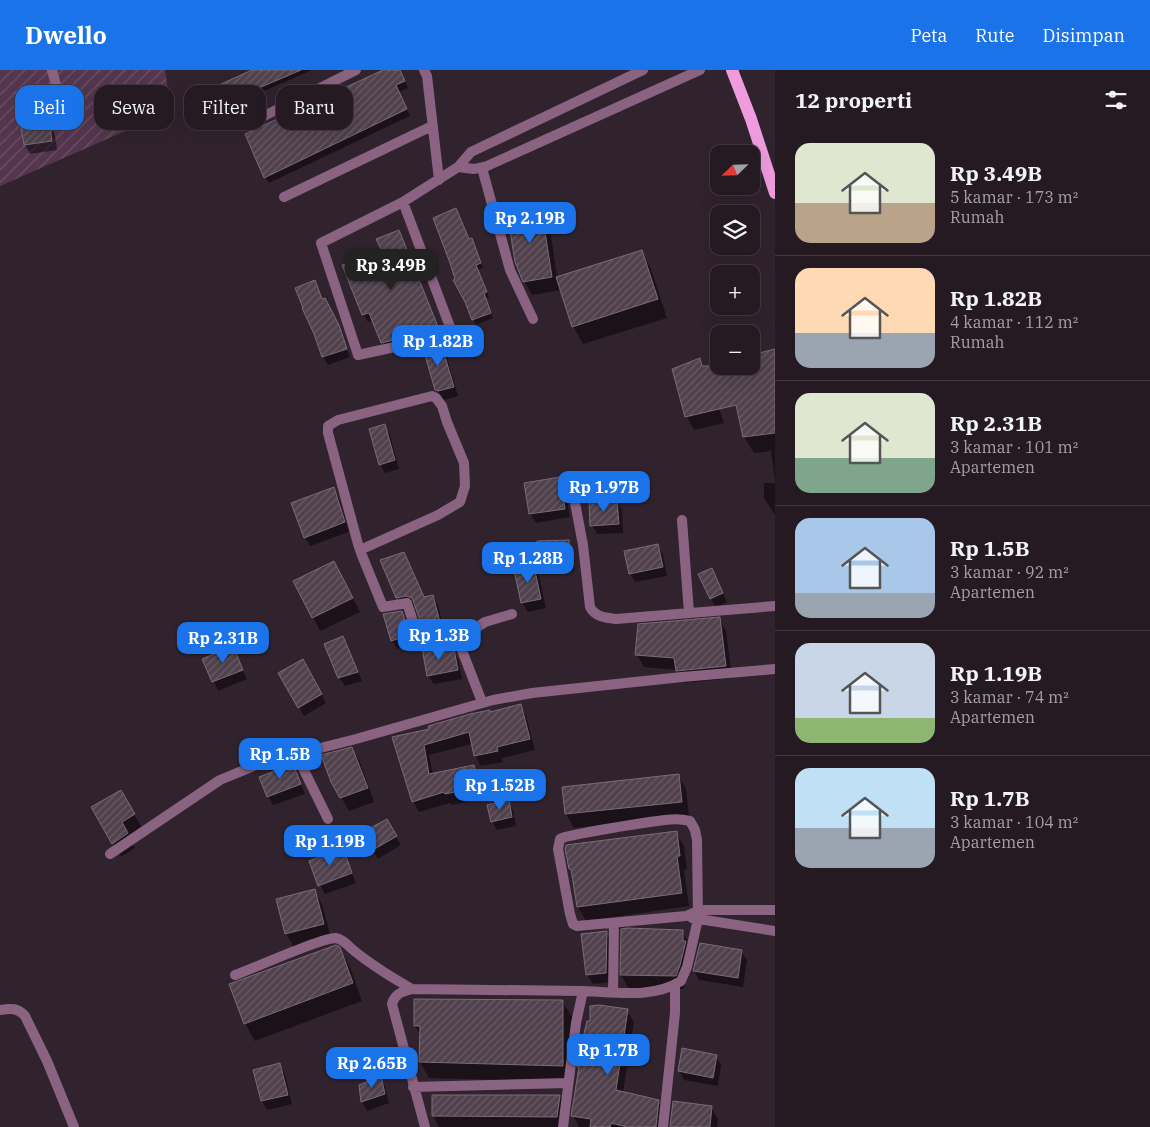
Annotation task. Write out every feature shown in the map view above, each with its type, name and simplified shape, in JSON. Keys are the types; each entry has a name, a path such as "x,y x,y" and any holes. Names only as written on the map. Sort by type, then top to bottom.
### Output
{"main road":[{"path":"732,70 751,119 775,193"}],"street":[{"path":"52,70 56,85"},
{"path":"266,115 356,70"},
{"path":"424,70 427,76 439,180"},
{"path":"403,202 450,327 449,331 436,338 358,355 321,243 403,202 458,167 471,152 642,70"},
{"path":"458,167 482,168 700,70"},
{"path":"284,197 432,126"},
{"path":"482,168 510,270 533,319"},
{"path":"360,550 438,515 460,502 465,486 464,463 442,406 432,396 338,420 328,426 329,442 360,550 384,607 407,602 417,634 422,641 458,640 485,622 512,614"},
{"path":"570,476 583,545 590,607 593,613 606,618 616,619 775,606"},
{"path":"682,520 689,613"},
{"path":"458,640 482,702"},
{"path":"110,854 220,780 261,763 356,739 482,702 532,693 775,669"},
{"path":"296,754 328,819"},
{"path":"425,1127 392,1004 398,994 412,989 583,992 660,991 675,985 684,977 699,915 697,840 696,830 690,822 681,819 668,820 602,829 565,836 560,839 558,849 570,914 574,924 577,926 584,927 686,916 699,915 775,910"},
{"path":"699,915 775,931"},
{"path":"613,992 614,923"},
{"path":"235,976 304,948 335,938 348,945 369,964 412,989"},
{"path":"663,1127 675,1013 675,985"},
{"path":"563,1127 576,1023 583,992"},
{"path":"0,1010 12,1008 20,1010 25,1016 47,1061 74,1127"},
{"path":"413,1087 568,1083"}],"shaded area":[{"path":"0,70 165,70 167,85 94,85 94,130 128,130 0,186"}],"building":[{"path":"252,70 301,70 266,85 219,85"},
{"path":"383,70 400,70 405,81 396,85 407,109 264,178 245,134 254,130 266,130 266,124 276,120 276,130 353,130 353,85 351,85"},
{"path":"21,130 50,130 52,141 24,145"},
{"path":"541,206 552,277 523,282 515,262 507,211"},
{"path":"456,208 469,239 472,238 481,263 476,265 487,292 484,293 491,313 472,320 453,280 455,279 450,263 433,218"},
{"path":"399,230 439,329 415,335 414,332 381,343 369,313 362,315 342,265 382,251 376,239"},
{"path":"642,250 658,299 572,327 556,277"},
{"path":"315,280 322,299 325,298 339,325 347,349 322,357 295,288"},
{"path":"441,343 454,387 438,391 435,390 423,348"},
{"path":"775,349 775,433 743,437 736,405 685,417 672,369 700,358 702,366 710,366 710,375 760,375 760,353"},
{"path":"385,424 395,460 379,465 369,429"},
{"path":"560,477 565,509 529,514 524,483"},
{"path":"334,487 345,522 304,538 291,503"},
{"path":"617,500 619,524 590,526 589,501"},
{"path":"569,540 570,563 538,564 537,541"},
{"path":"658,544 663,567 629,574 624,551"},
{"path":"404,552 424,597 433,595 443,634 425,634 412,598 406,596 396,598 380,560"},
{"path":"334,561 353,598 312,618 293,581"},
{"path":"534,566 541,599 521,603 514,570"},
{"path":"712,568 723,593 710,599 698,574"},
{"path":"402,611 410,635 391,641 383,614"},
{"path":"720,617 726,666 676,671 674,658 635,655 638,624"},
{"path":"343,636 358,672 338,678 324,644"},
{"path":"233,646 243,670 212,682 202,659"},
{"path":"446,647 447,650 454,649 458,670 427,676 422,648"},
{"path":"303,659 322,694 298,708 278,673"},
{"path":"521,704 530,739 497,747 498,751 474,756 469,732 424,745 429,774 474,765 479,787 445,794 444,792 412,802 392,737 429,729 428,726 470,714 490,710 490,712"},
{"path":"352,747 368,788 340,798 331,782 321,755"},
{"path":"293,764 301,784 267,797 259,777"},
{"path":"679,774 682,802 565,814 562,787"},
{"path":"121,790 135,814 122,822 128,833 112,844 91,807"},
{"path":"509,800 512,817 491,822 487,805"},
{"path":"387,819 397,836 371,851 361,833"},
{"path":"677,831 680,856 677,856 682,893 577,907 571,869 569,869 565,849 566,845"},
{"path":"343,848 352,873 318,886 309,861"},
{"path":"315,889 324,924 285,934 276,899"},
{"path":"621,929 683,930 683,941 686,941 676,976 620,975"},
{"path":"607,931 606,973 586,975 581,934"},
{"path":"700,943 742,950 738,978 693,971"},
{"path":"336,945 340,947 353,983 244,1024 229,984"},
{"path":"414,999 563,1000 563,1066 419,1062 420,1026 414,1026"},
{"path":"599,1005 628,1009 616,1090 659,1100 656,1127 627,1127 611,1123 610,1127 590,1127 591,1119 571,1116 579,1067 577,1067 578,1059 587,1021 590,1021 590,1006"},
{"path":"682,1048 717,1055 713,1078 678,1071"},
{"path":"280,1063 288,1095 261,1101 253,1070"},
{"path":"381,1076 385,1094 361,1102 359,1085"},
{"path":"432,1095 560,1095 557,1117 432,1116"},
{"path":"673,1101 712,1106 710,1127 670,1127"}]}
